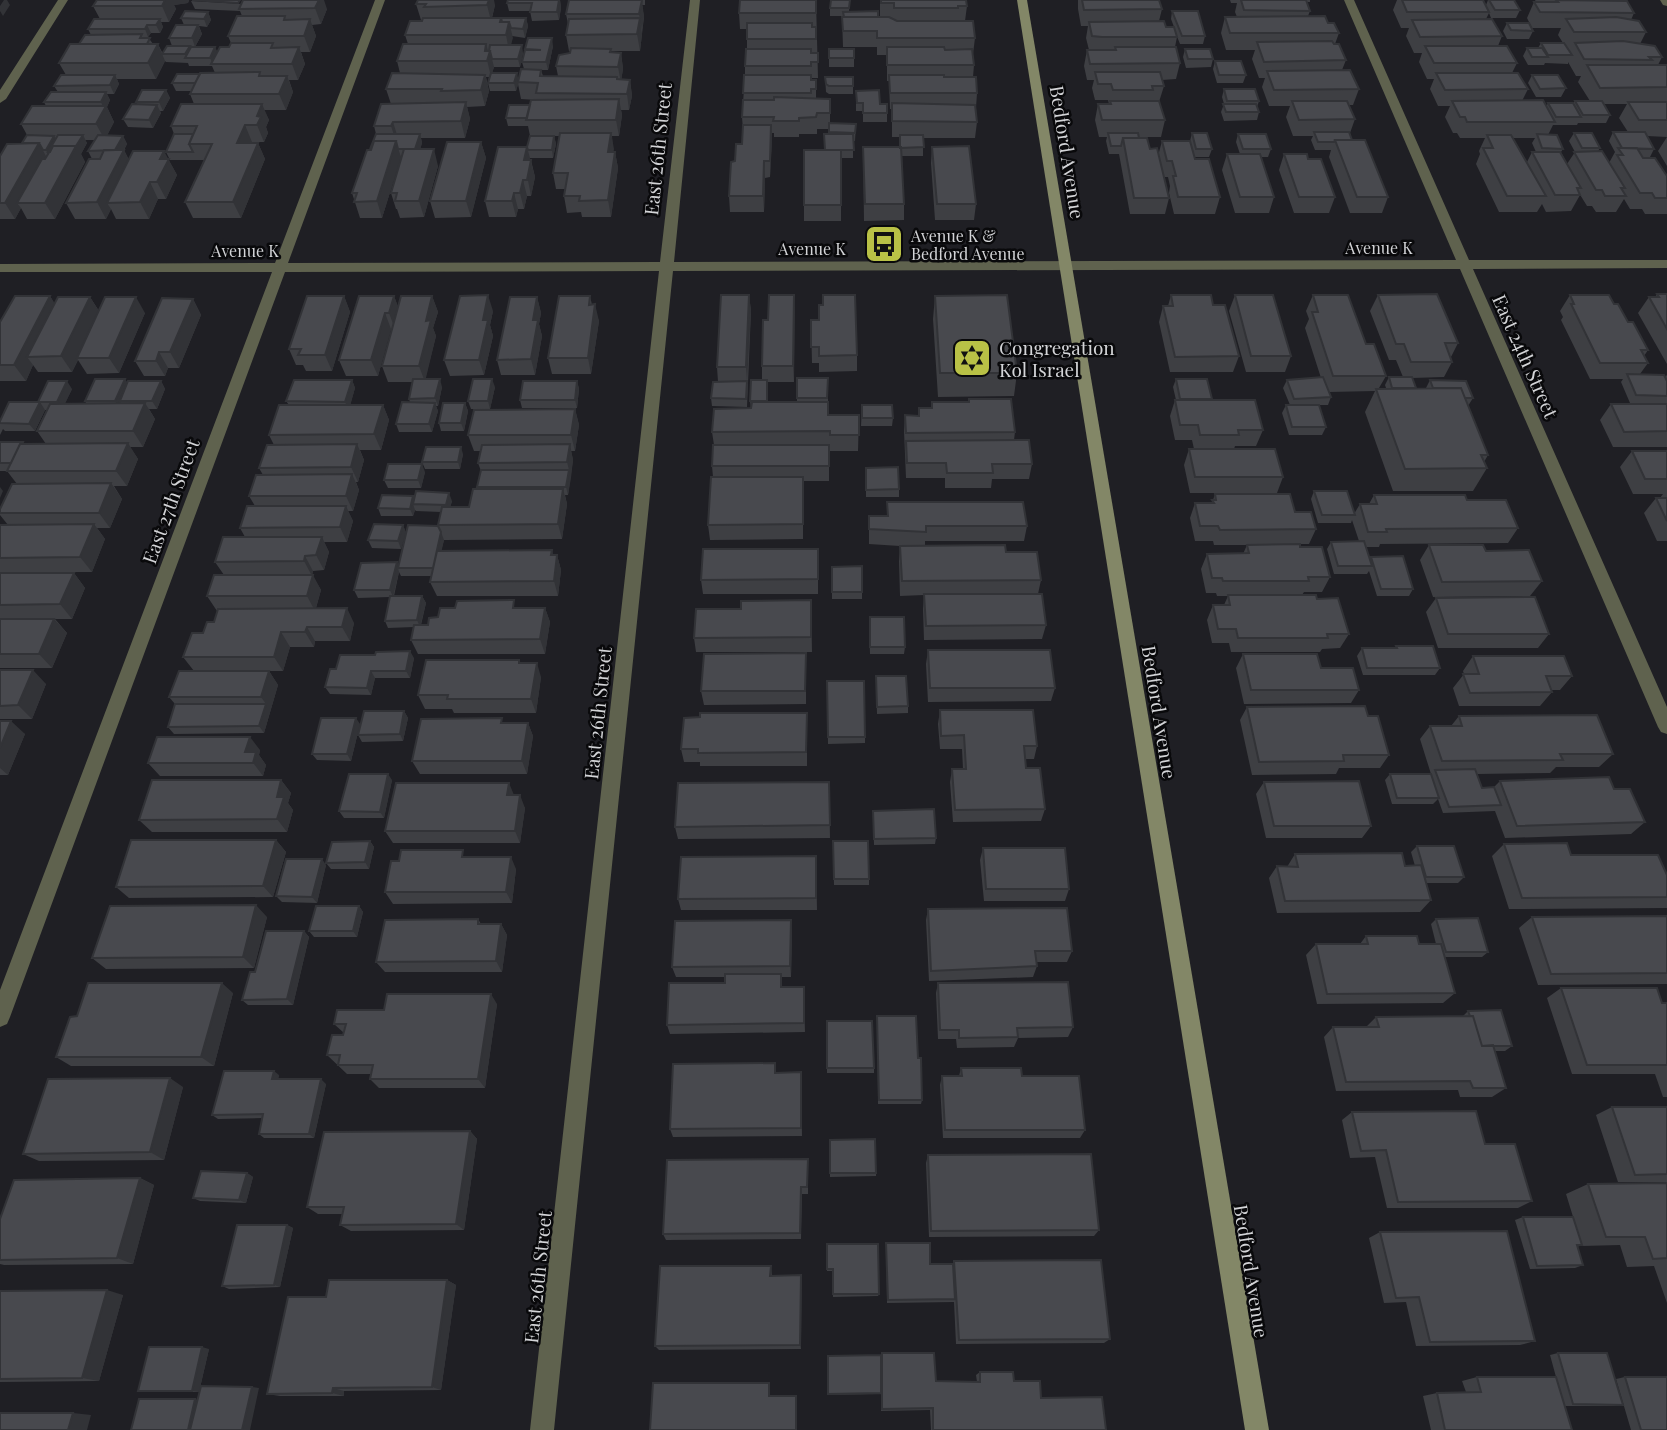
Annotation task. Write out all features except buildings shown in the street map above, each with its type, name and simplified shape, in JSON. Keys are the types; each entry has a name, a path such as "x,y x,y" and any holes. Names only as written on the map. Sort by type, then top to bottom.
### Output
{"main road":[{"name":"Bedford Avenue","path":"1022,0 1257,1430"}],"street":[{"path":"0,99 63,0"},
{"name":"East 27th Street","path":"0,1017 380,0"},
{"name":"East 26th Street","path":"542,1430 695,0"},
{"name":"East 24th Street","path":"1349,0 1667,727"},
{"name":"Avenue K","path":"0,268 1667,264"}],"place":[{"name":"Avenue K & Bedford Avenue","path":"884,244"},
{"name":"Congregation Kol Israel","path":"972,358"}]}
